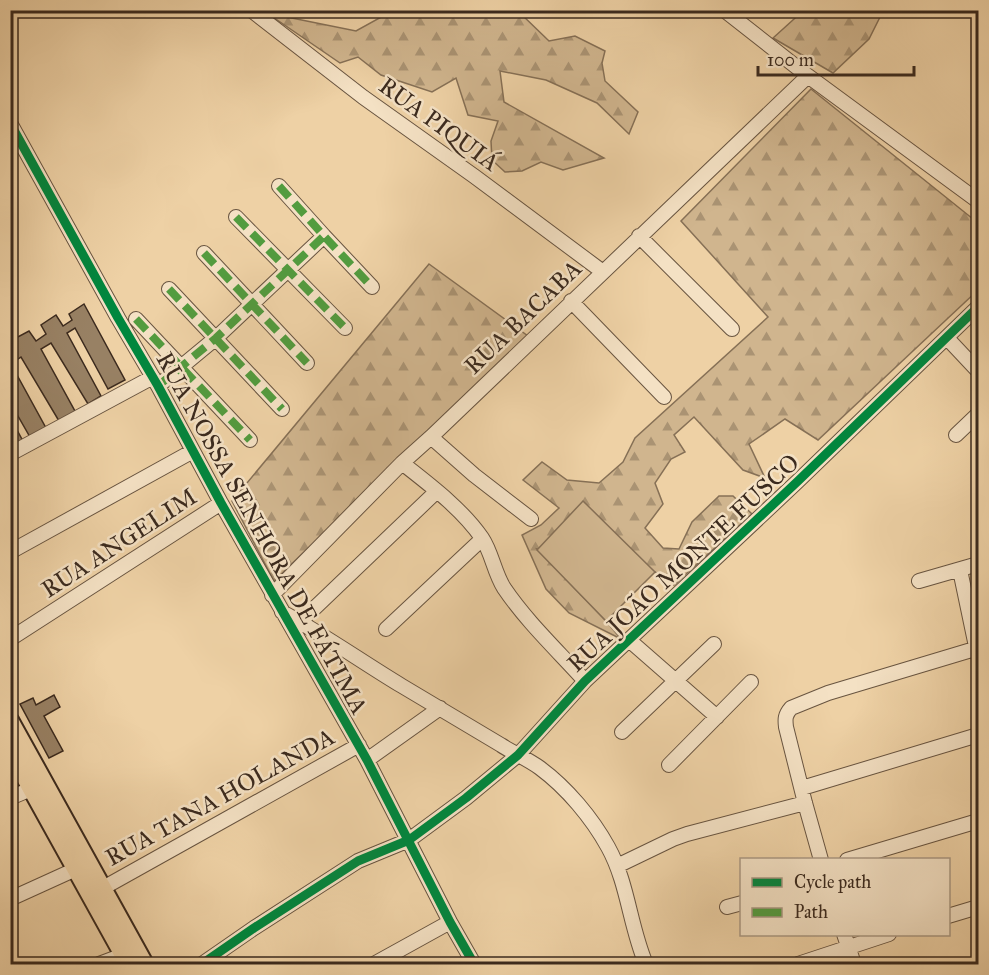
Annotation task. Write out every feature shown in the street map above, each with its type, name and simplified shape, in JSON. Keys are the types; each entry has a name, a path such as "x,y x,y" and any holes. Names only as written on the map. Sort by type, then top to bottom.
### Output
{"main road":[{"path":"10,720 145,964"},
{"path":"10,751 125,960"}],"street":[{"name":"RUA PIQUIÁ","path":"251,10 363,97 603,272"},
{"path":"724,10 808,76 978,201"},
{"name":"RUA BACABA","path":"272,595 402,463 808,76"},
{"name":"RUA NOSSA SENHORA DE FÁTIMA","path":"10,123 272,595 359,745 474,964"},
{"path":"279,186 372,286"},
{"path":"236,217 345,328"},
{"path":"10,454 181,368 324,236"},
{"path":"639,237 732,329"},
{"path":"204,253 307,363"},
{"path":"169,289 282,409"},
{"path":"572,301 664,397"},
{"name":"RUA JOÃO MONTE FUSCO","path":"202,964 358,861 409,840 466,798 518,755 585,681 978,307"},
{"path":"136,319 250,440"},
{"path":"947,338 978,371"},
{"path":"956,435 978,414"},
{"path":"431,437 474,475 531,519"},
{"path":"10,552 193,451"},
{"path":"402,463 437,491 468,522 482,539 505,588 530,620 585,681"},
{"path":"300,622 437,491"},
{"name":"RUA ANGELIM","path":"10,639 221,503"},
{"path":"386,629 482,539"},
{"path":"919,581 978,564"},
{"path":"820,858 786,728 787,713 791,708 828,693 978,652 960,570"},
{"path":"282,612 540,767 571,796 592,821 617,866 639,948 646,964"},
{"path":"629,640 717,717"},
{"path":"622,732 714,644"},
{"path":"669,765 752,682"},
{"path":"367,760 440,708"},
{"path":"802,788 978,735"},
{"name":"RUA TANA HOLANDA","path":"103,888 359,745"},
{"path":"10,798 31,789"},
{"path":"617,866 687,834 805,803"},
{"path":"854,858 978,821"},
{"path":"10,899 76,869"},
{"path":"727,907 740,903"},
{"path":"950,915 978,907"},
{"path":"374,964 450,922"},
{"path":"798,964 846,941 877,936"},
{"path":"846,941 854,964"},
{"path":"99,964 125,960"}],"green space":[{"path":"804,10 883,11 869,39 833,73 773,38"},
{"path":"392,11 520,11 549,41 575,36 605,51 602,63 605,81 638,112 629,134 597,103 546,80 500,71 504,102 604,158 563,170 541,162 522,171 505,172 492,160 491,141 498,121 468,115 456,78 432,92 381,75 358,57 340,63 267,13 356,31"},
{"path":"811,89 978,223 978,290 818,440 785,419 749,444 765,478 743,470 694,417 674,435 685,452 671,459 655,483 663,504 645,528 663,548 679,549 692,522 719,496 733,496 752,514 674,585 655,572 537,549 621,639 569,613 546,589 522,535 541,525 559,508 523,480 542,462 567,480 599,483 623,462 635,438 768,317 681,221"},
{"path":"429,264 528,336 274,581 232,501"},
{"path":"583,501 655,572 606,621 537,550"}],"building":[{"path":"84,304 125,380 108,389 75,328 67,333 101,396 88,404 51,343 41,349 76,413 59,421 21,357 11,364 46,428 30,437 10,402 10,354 17,350 12,340 29,331 36,341 46,334 41,325 56,315 63,326 72,320 69,314"},
{"path":"10,417 24,443 10,451"},
{"path":"54,695 60,707 44,716 63,751 49,758 20,704 33,698 36,705"}],"marked path":[{"path":"279,186 372,287"},
{"path":"236,217 345,328"},
{"path":"158,386 216,338 324,236"},
{"path":"204,253 307,363"},
{"path":"169,289 282,409"},
{"path":"136,319 250,440"}],"cycle path":[{"path":"10,123 367,760 474,964"},
{"path":"202,964 358,861 409,840 466,798 518,755 585,681 798,481 978,307"}]}
